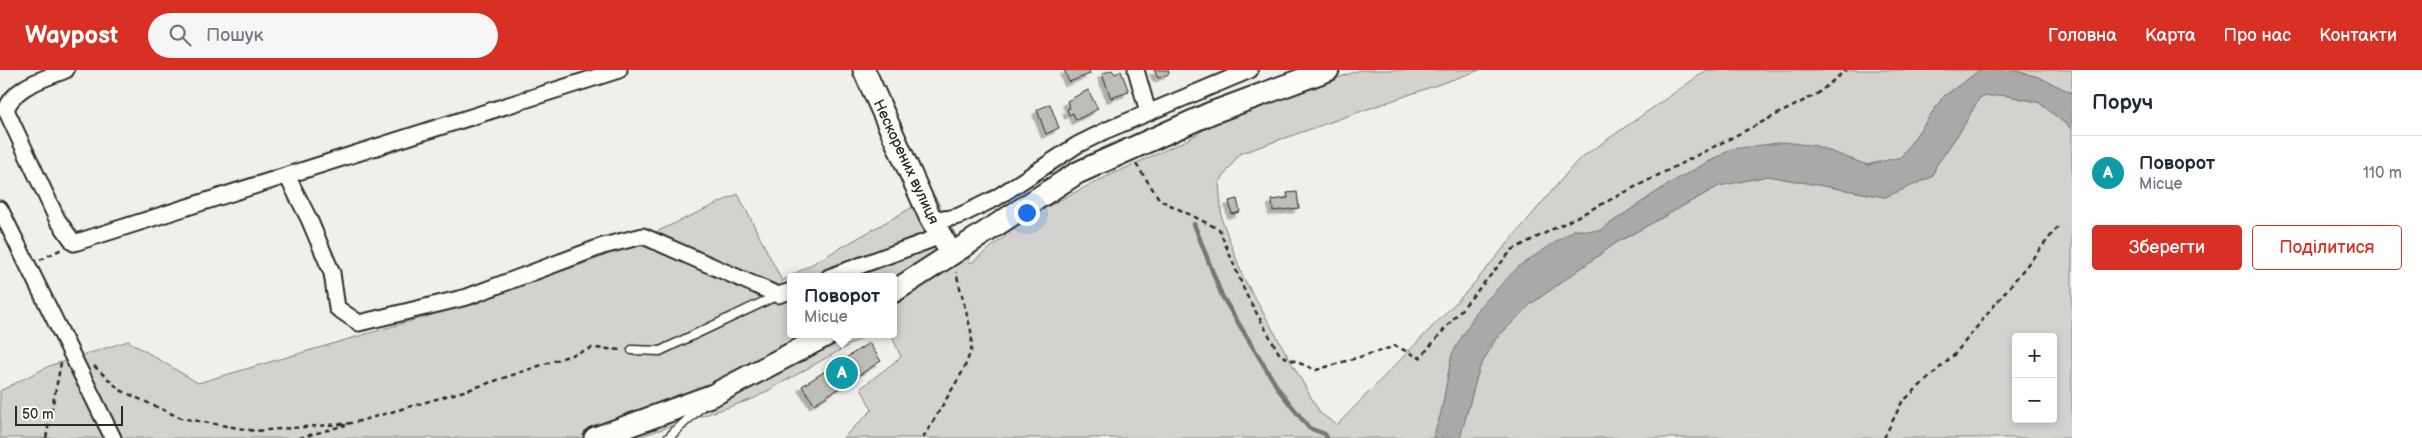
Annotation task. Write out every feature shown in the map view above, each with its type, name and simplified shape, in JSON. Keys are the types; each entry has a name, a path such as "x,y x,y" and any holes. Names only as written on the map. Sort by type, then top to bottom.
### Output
{"main road":[{"name":"Нескорених вулиця","path":"864,70 930,217 946,244"},
{"path":"897,288 946,244 1077,173 1211,113 1328,70"},
{"path":"595,438 713,395 821,338"}],"street":[{"path":"66,70 20,90 9,100 6,110 57,219 74,242 619,70"},
{"path":"1136,70 1148,112"},
{"path":"930,217 946,219 959,216 996,198 1077,145 1148,112 1250,70"},
{"path":"287,176 309,218 332,273 337,308 359,323 467,298 602,246 643,236 784,293"},
{"path":"0,209 67,341 113,438"},
{"path":"843,273 946,244"}],"lane":[{"path":"632,350 660,351 784,293"},
{"path":"668,438 713,395"}],"path":[{"path":"1127,150 1160,200 1219,229 1246,294 1280,356 1316,370 1396,346 1420,358 1512,250 1817,94 1846,70"},
{"path":"1884,438 1902,402 1954,354 2058,227"},
{"path":"923,438 963,371 971,351 972,335 946,244"},
{"path":"40,260 62,249"},
{"path":"46,438 58,374 67,341"},
{"path":"299,438 471,389 592,348 632,350"},
{"path":"94,366 120,390 181,418 255,431 352,423"}],"shaded area":[{"path":"1360,70 1480,70 1239,154 1219,183 1222,220 1243,277 1320,413 1337,425 1470,288 1578,160 1707,70 1980,70 1943,97 1901,157 1867,165 1816,146 1732,149 1670,183 1599,231 1574,230 1452,354 1441,413 1433,438 843,438 872,410 861,388 901,357 893,338 897,338 897,273 796,273 934,195 971,263 1035,213 1095,182 1187,140 1219,121"},
{"path":"1980,70 2012,70 2038,77 2072,93 2072,129 2038,102 2003,95 1980,97 1963,127 1936,166 1932,177 1885,197 1768,176 1719,186 1616,243 1531,304 1495,340 1479,369 1460,438 1433,438 1441,413 1452,354 1478,309 1519,266 1574,230 1599,231 1670,183 1732,149 1785,142 1816,146 1867,165 1901,157 1943,97"},
{"path":"2012,70 2072,70 2072,93 2038,77"},
{"path":"2003,95 2038,102 2072,129 2072,438 1460,438 1479,369 1495,340 1531,304 1616,243 1719,186 1768,176 1885,197 1932,177 1936,166 1963,127 1979,97"},
{"path":"738,194 782,281 787,278 787,338 862,338 753,399 635,438 0,438 0,391 49,366 128,341 198,383 469,304 602,257"}],"building":[{"path":"1064,70 1089,70 1090,74 1069,82"},
{"path":"1112,70 1115,74 1121,71 1129,92 1111,98 1102,74"},
{"path":"1154,70 1168,70 1169,74 1158,78"},
{"path":"1088,90 1098,109 1076,120 1073,113 1069,115 1067,109 1070,108 1067,101"},
{"path":"1050,104 1059,128 1046,134 1037,110"},
{"path":"1297,192 1299,208 1273,211 1272,200 1288,198 1287,193"},
{"path":"1237,199 1240,212 1232,214 1229,201"},
{"path":"869,343 881,361 814,404 802,386"}],"waterway":[{"path":"1194,224 1222,296 1279,390 1309,428 1325,434 1327,438"}],"place":[{"name":"Поворот","path":"842,373"}]}
